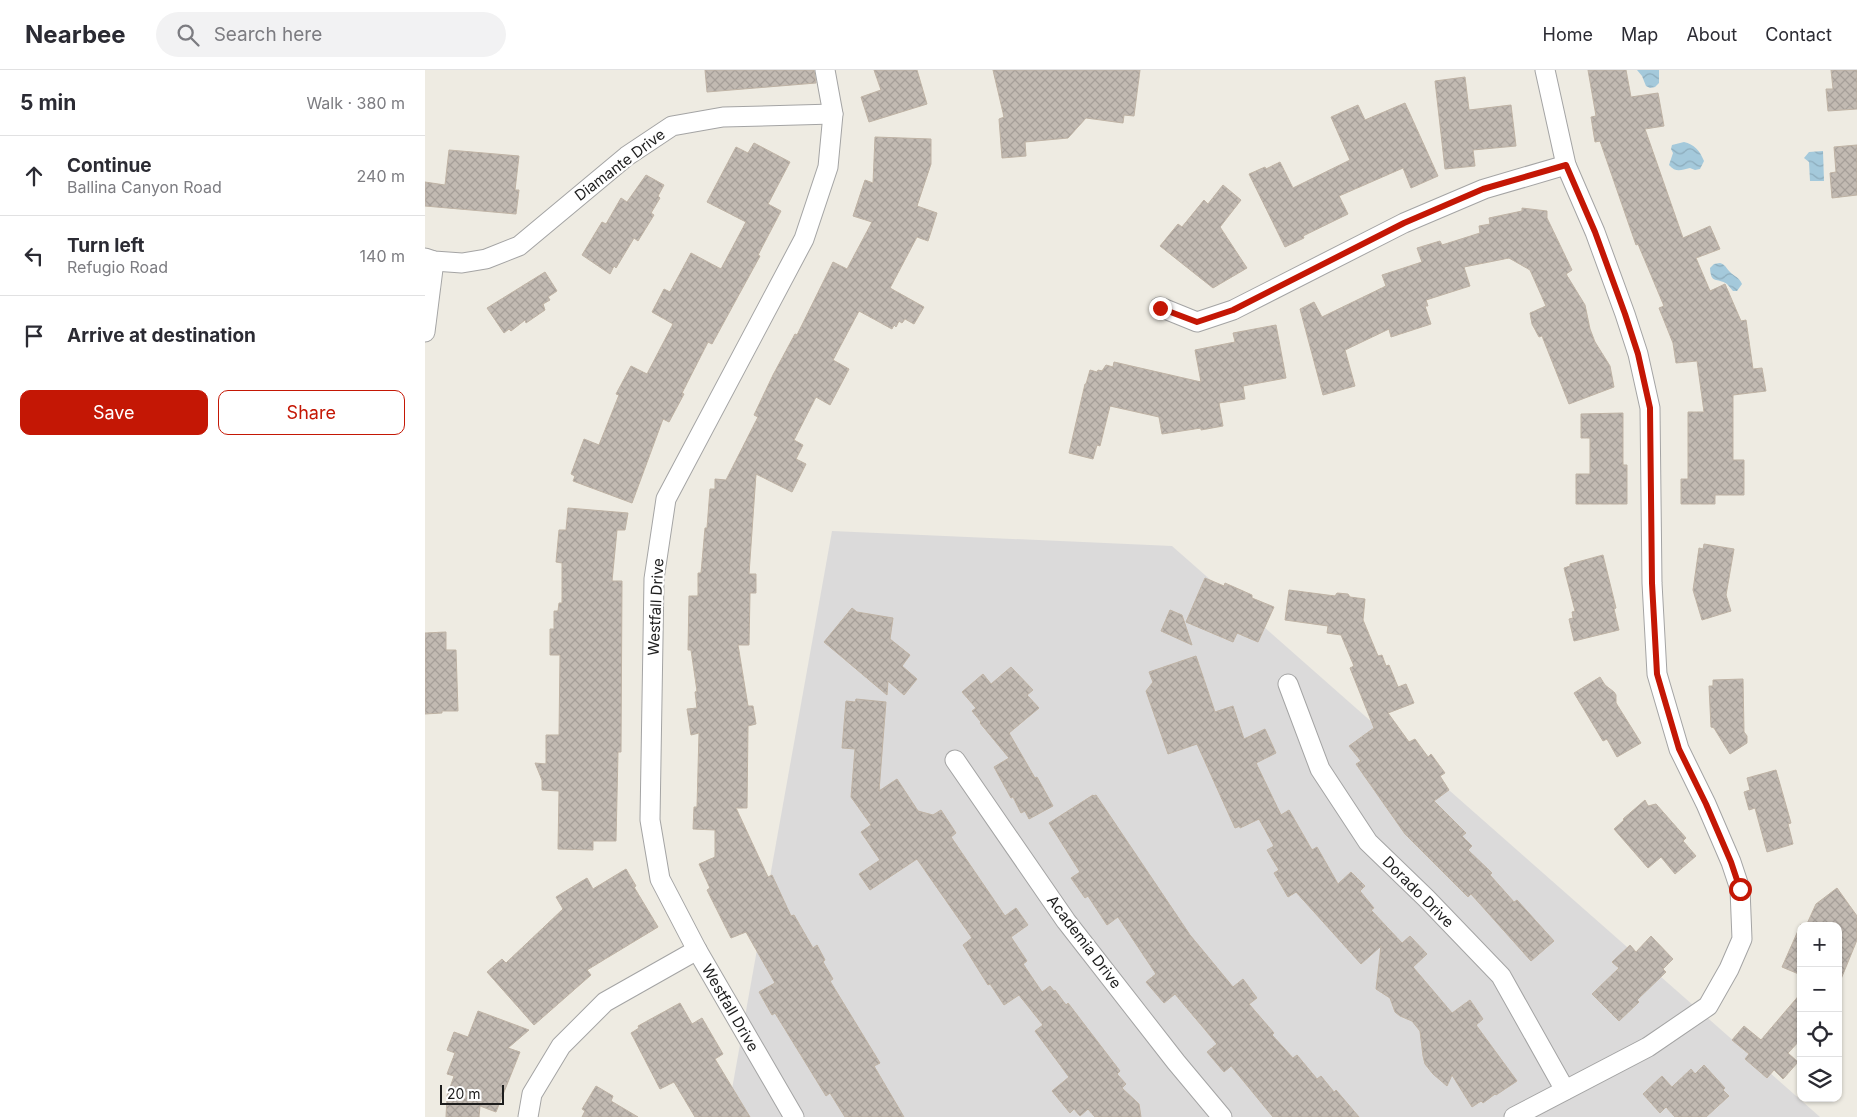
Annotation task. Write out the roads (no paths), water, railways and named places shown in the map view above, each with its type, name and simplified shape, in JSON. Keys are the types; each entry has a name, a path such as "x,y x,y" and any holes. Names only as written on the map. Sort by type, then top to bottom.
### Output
{"street":[{"name":"Westfall Drive","path":"793,1117 697,950 660,879 650,820 654,579 666,499 804,240 827,167 833,114 825,70"},
{"path":"1514,1117 1648,1047 1708,1006 1729,969 1742,939 1740,889 1706,804 1679,749 1657,674 1652,583 1650,408 1638,354 1595,232 1566,165 1545,70"},
{"name":"Diamante Drive","path":"430,260 462,263 486,259 519,246 627,156 672,126 723,116 833,114"},
{"path":"1160,308 1197,322 1224,313 1404,223 1483,189 1566,165"},
{"path":"425,332 430,260"},
{"name":"Dorado Drive","path":"1288,684 1320,769 1367,842 1426,898 1501,976 1565,1090"},
{"name":"Academia Drive","path":"955,760 1066,921 1221,1117"},
{"path":"528,1117 532,1094 561,1046 605,1002 697,950"}],"water":[{"path":"1637,70 1659,70 1659,83 1655,87 1650,88 1646,86"},
{"path":"1684,142 1694,146 1701,154 1704,161 1700,169 1676,170 1669,165 1673,153 1672,145"},
{"path":"1823,151 1824,181 1810,181 1809,162 1804,158 1809,152"},
{"path":"1720,263 1741,282 1742,284 1737,291 1733,291 1723,282 1713,279 1710,268 1714,264"}]}
